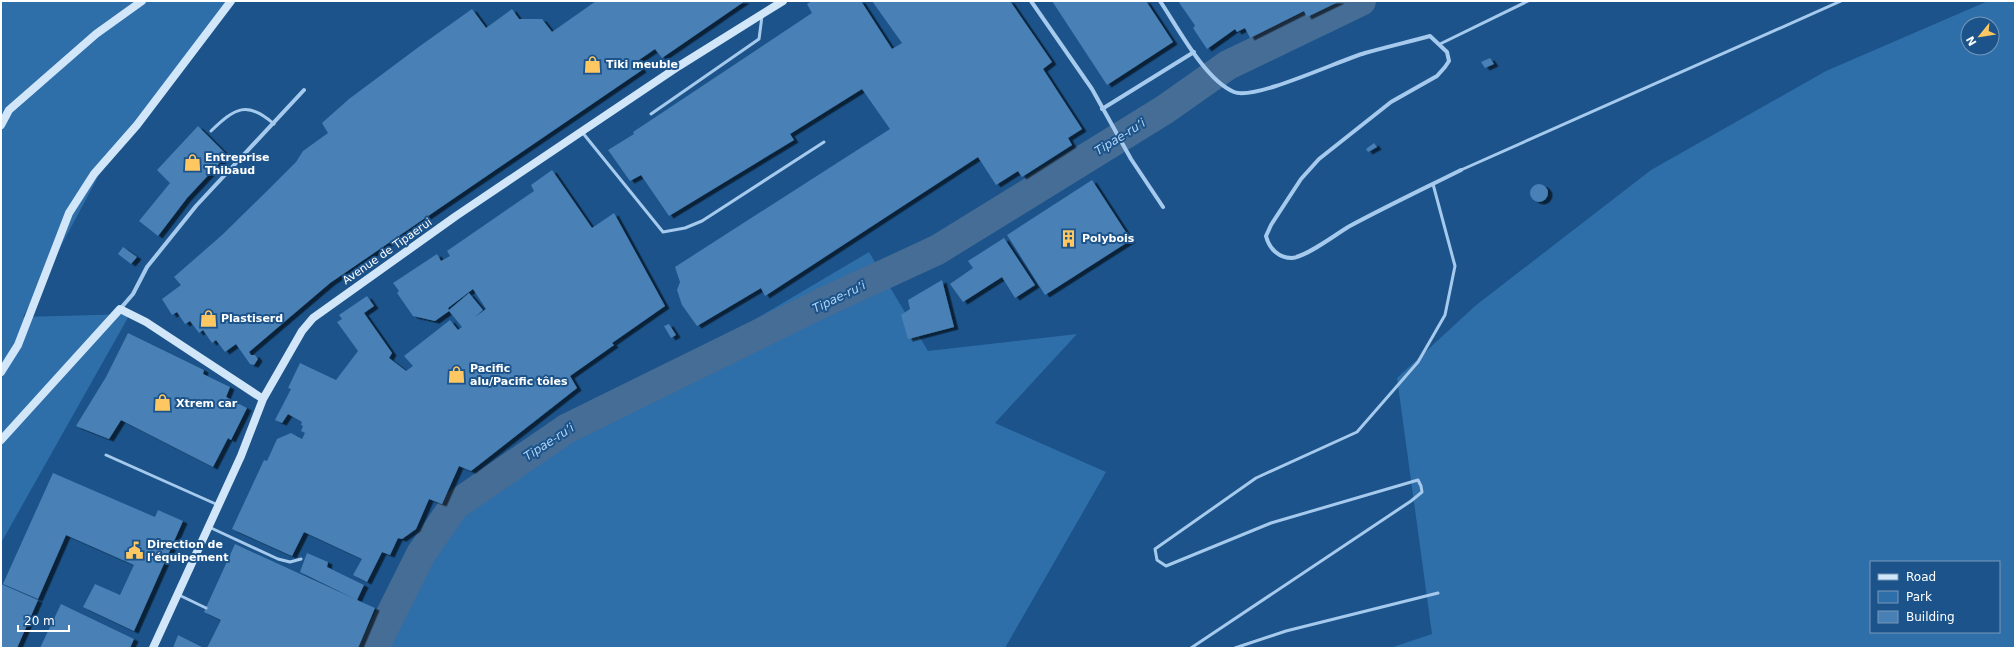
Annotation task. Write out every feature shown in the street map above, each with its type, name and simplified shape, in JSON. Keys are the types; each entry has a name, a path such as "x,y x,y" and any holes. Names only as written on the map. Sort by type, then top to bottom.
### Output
{"street":[{"path":"1,125 10,110 27,94 96,34 142,1"},
{"path":"1,372 18,345 69,213 94,174 142,119 231,1"},
{"name":"Avenue de Tipaerui","path":"153,648 241,456 263,399 296,341 313,318 456,216 679,66 782,1"},
{"path":"1031,1 1092,89 1112,128 1163,207"},
{"path":"1160,1 1201,63 1216,79 1236,93 1255,92 1364,53 1430,36 1447,52 1449,61 1446,68 1438,76 1391,102 1319,159 1300,179 1271,225 1266,236 1269,245 1281,256 1291,258 1300,256 1348,227 1460,170"},
{"path":"1102,108 1194,52"},
{"path":"1,440 133,294 147,267 196,206 274,124 304,90"},
{"path":"120,309 146,322 263,399"}],"lane":[{"path":"1440,44 1528,1"},
{"path":"1460,170 1841,1"},
{"path":"651,114 759,39 762,15"},
{"path":"210,130 233,112 246,109 256,110 274,124"},
{"path":"582,132 664,232 685,228 702,221 824,142"},
{"path":"1191,648 1404,506 1422,492 1422,486 1418,480 1271,523 1166,566 1157,560 1155,550 1256,478 1357,432 1418,362 1445,315 1455,266 1433,184"},
{"path":"106,455 218,505"},
{"path":"208,526 278,559 290,562 301,559"},
{"path":"1235,648 1286,631 1438,593"},
{"path":"178,594 206,608"}],"green space":[{"path":"1,1 231,1 99,175 23,317 130,314 1,543"},
{"path":"1988,1 2015,1 2015,648 1390,648 1432,634 1397,378 1475,306 1651,170 1826,71"},
{"path":"869,252 928,351 1077,334 995,423 1106,472 1005,648 378,648 406,588 466,501 550,430 601,399 683,362"}],"building":[{"path":"596,1 745,1 662,58 655,49 636,62 642,70 330,283 249,352 251,355 255,355 258,359 254,365 250,364 236,344 225,352 216,340 212,343 203,330 199,333 190,321 185,324 177,312 172,315 162,299 181,285 174,277 222,235 296,162 303,151 328,133 322,123 349,99 420,46 472,9 486,28 512,9 519,19 542,19 552,32"},
{"path":"812,1 861,1 892,49 902,43 872,1 1010,1 1052,62 1043,69 1082,129 1068,138 1072,145 1022,177 1018,171 996,185 978,157 765,296 761,288 697,326 682,305 677,290 680,282 675,267 890,129 862,89 790,134 794,140 669,216 641,175 630,181 608,150 634,134 633,132 812,13 807,4"},
{"path":"1052,1 1146,1 1173,42 1107,85"},
{"path":"1178,1 1340,1 1307,17 1304,11 1250,38 1245,28 1237,32 1235,29 1207,49 1193,28 1195,26 1194,24"},
{"path":"1490,58 1494,64 1485,68 1481,62"},
{"name":"Entreprise Thibaud","path":"198,126 227,155 187,198 158,236 139,221 170,183 157,170"},
{"path":"1374,143 1377,147 1368,152 1366,149"},
{"name":"Pacific alu/Pacific tôles","path":"552,170 592,228 614,213 665,306 612,343 614,345 570,376 577,388 471,471 459,466 442,504 429,499 416,529 402,539 398,538 390,555 382,552 367,582 353,575 362,559 304,532 292,556 232,529 264,460 267,461 277,439 291,433 302,439 305,433 301,431 303,426 301,425 302,422 288,414 282,423 275,420 291,389 288,388 300,363 336,380 358,351 337,322 342,319 339,315 367,296 374,306 364,313 392,353 389,358 406,371 413,366 404,356 450,320 458,330 462,327 449,311 435,321 413,316 397,293 399,291 393,283 437,254 441,261 450,256 447,251 534,191 531,185","holes":["473,289 486,309 475,317 483,310 469,293 449,310 448,308"]},
{"name":"Polybois","path":"1092,180 1131,240 1045,295 1007,235"},
{"path":"1539,184 1545,187 1548,193 1545,199 1539,202 1533,199 1530,193 1533,187"},
{"path":"1004,238 1035,285 1015,298 1002,277 963,302 950,284 973,268 968,261"},
{"path":"123,247 137,257 131,264 118,254"},
{"path":"942,280 954,327 908,339 901,315 910,309 908,300"},
{"path":"669,324 676,335 671,338 664,326"},
{"name":"Xtrem car","path":"128,333 204,370 203,374 230,387 226,397 247,408 231,440 228,438 213,467 121,420 109,439 76,426 106,377"},
{"name":"Direction de l'équipement","path":"53,473 155,517 158,510 183,521 134,631 83,607 95,584 120,595 134,565 66,535 38,599 3,584"},
{"path":"235,544 355,599 300,572 307,553 328,562 327,567 364,585 357,600 375,608 358,648 207,648 221,620 204,612"},
{"path":"1,584 38,600 17,648 1,648"},
{"path":"61,604 134,639 130,648 40,648"},
{"path":"178,635 204,648 173,648"}],"waterway":[{"name":"Tipae-ru’i","path":"374,648 421,554 454,506 566,429 824,302 937,250 1164,110 1228,65 1361,1"}],"place":[{"name":"Tiki meuble","path":"593,64"},
{"name":"Entreprise Thibaud","path":"192,163"},
{"name":"Polybois","path":"1069,238"},
{"name":"Plastiserd","path":"208,318"},
{"name":"Pacific alu/Pacific tôles","path":"457,374"},
{"name":"Xtrem car","path":"163,403"},
{"name":"Direction de l'équipement","path":"134,550"}]}
